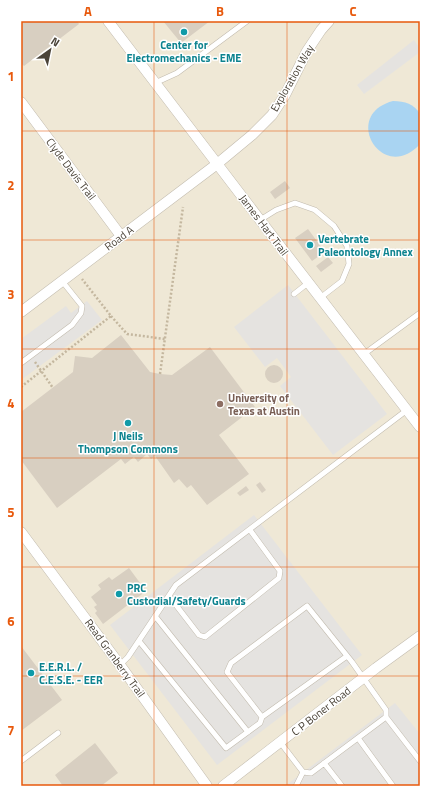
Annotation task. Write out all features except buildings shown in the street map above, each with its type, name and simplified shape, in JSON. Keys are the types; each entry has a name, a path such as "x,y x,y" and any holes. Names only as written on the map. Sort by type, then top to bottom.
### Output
{"street":[{"name":"James Hart Trail","path":"108,21 216,164 420,428"},
{"name":"Exploration Way","path":"216,164 252,135 272,115 285,95 307,51 329,21"},
{"name":"Clyde Davis Trail","path":"21,102 121,236"},
{"name":"Road A","path":"21,312 216,164"},
{"name":"Read Granberry Trail","path":"21,532 120,665 207,786"},
{"name":"C P Boner Road","path":"223,786 420,636"}],"lane":[{"path":"155,83 177,73 247,21"},
{"path":"260,220 276,210 296,203 316,210 334,226 347,246 349,264 342,281 320,298"},
{"path":"21,363 72,325 81,313 82,306 62,281"},
{"path":"294,294 308,283"},
{"path":"364,354 420,313"},
{"path":"120,665 128,657 176,585 407,410"},
{"path":"169,596 199,636 205,637 279,578 280,571 250,530"},
{"path":"262,717 226,672 231,663 307,606 348,656 386,710 386,717 420,761"},
{"path":"155,616 248,732"},
{"path":"139,641 226,748 260,723 262,717 348,656"},
{"path":"280,742 302,772 311,773 386,717"},
{"path":"21,761 58,733"},
{"path":"358,738 393,786"},
{"path":"324,763 342,786"},
{"path":"296,786 302,772"}],"path":[{"path":"160,374 183,206"},
{"path":"111,316 127,334 165,339"},
{"path":"30,356 53,388"}],"shaded area":[{"name":"University of Texas at Austin","path":"21,21 420,21 420,786 21,786"},
{"path":"414,40 420,49 420,52 364,94 357,85"},
{"path":"288,285 387,414 333,455 280,386 291,377 277,358 265,367 234,327"},
{"path":"87,301 102,320 21,380 21,339 66,306 71,313"},
{"path":"254,515 362,655 217,765 110,625"},
{"path":"395,703 420,734 420,786 285,786"}],"water":[{"path":"393,101 409,104 420,114 420,144 406,154 393,157 381,152 373,143 368,132 370,119 377,109"}],"place":[{"name":"Center for Electromechanics - EME","path":"184,32"},
{"name":"Vertebrate Paleontology Annex","path":"310,245"},
{"name":"University of Texas at Austin","path":"220,404"},
{"name":"J Neils Thompson Commons","path":"128,423"},
{"name":"PRC Custodial/Safety/Guards","path":"119,594"},
{"name":"E.E.R.L. / C.E.S.E. - EER","path":"31,673"}]}
